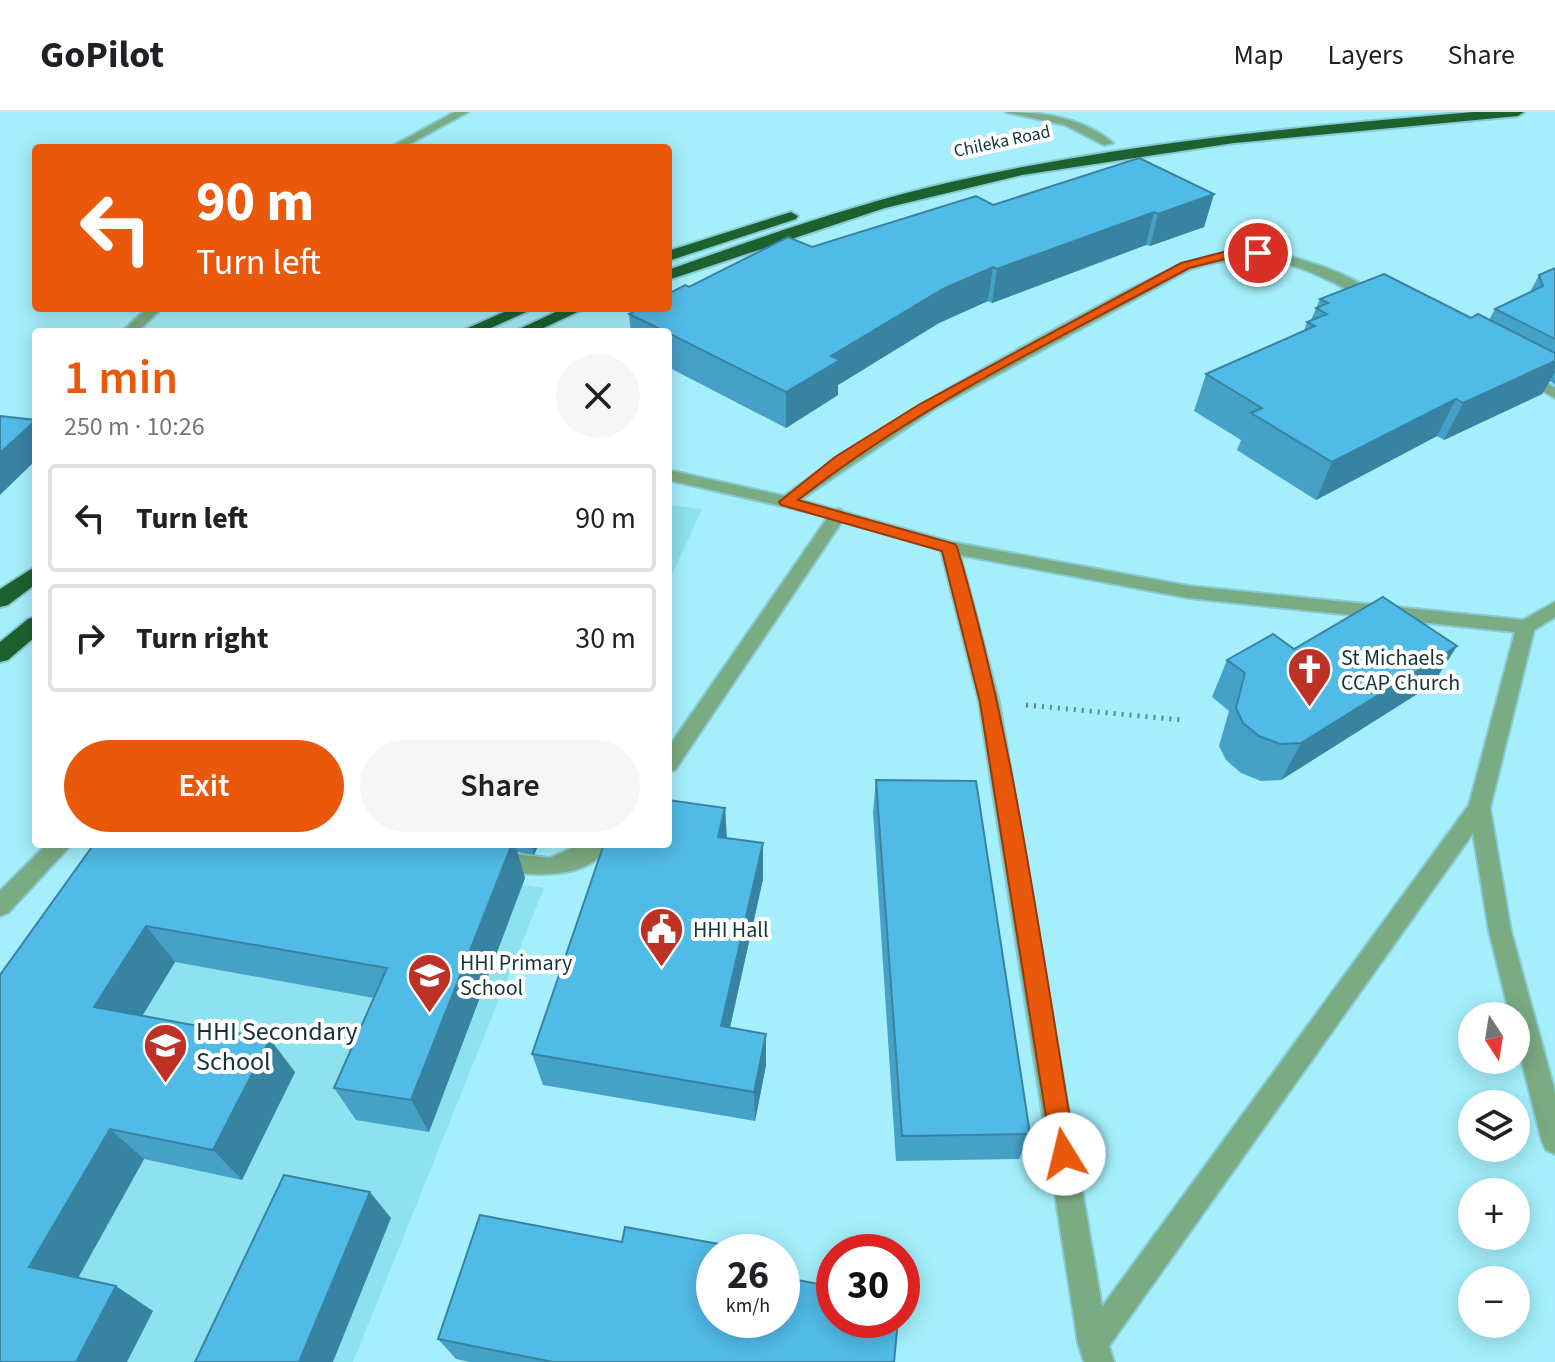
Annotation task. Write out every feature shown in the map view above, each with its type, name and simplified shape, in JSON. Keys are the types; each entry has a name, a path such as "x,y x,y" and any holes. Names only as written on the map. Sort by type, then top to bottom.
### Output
{"highway":[{"name":"Chileka Road","path":"672,255 745,229 1002,162 1108,143 1402,112"},
{"path":"672,274 816,223 951,186 1120,153 1305,129 1518,112"},
{"path":"477,328 517,312"},
{"path":"530,328 568,312"},
{"path":"0,600 32,576"},
{"path":"0,654 32,627"}],"street":[{"path":"402,144 463,112"},
{"path":"1011,112 1068,122 1108,143"},
{"path":"787,502 840,460 925,407 1185,266 1228,254 1258,253 1317,269 1385,304"},
{"path":"133,328 151,312"},
{"path":"1509,366 1555,394"},
{"path":"672,476 839,514 949,547 1189,592 1526,627 1555,608"},
{"path":"672,758 839,514"},
{"path":"949,547 989,702 1096,1352"},
{"path":"1096,1352 1479,808 1526,627"},
{"path":"1479,808 1500,931 1555,1141"},
{"path":"0,906 57,848"},
{"path":"474,858 547,869 575,860 592,848"}],"path":[{"path":"989,702 1182,720"}],"shaded area":[{"path":"672,505 702,509 672,574"},
{"path":"137,848 179,848 434,873 544,888 353,1362 0,1362"}],"building":[{"path":"1139,158 1214,194 1158,214 1154,212 997,269 993,267 943,289 831,356 840,360 786,392 672,335 672,328 658,328 629,314 672,312 672,292 685,285 689,287 788,237 812,247 976,196 993,205"},
{"path":"1555,268 1555,339 1495,309 1543,286 1539,275"},
{"path":"1384,274 1471,318 1478,314 1555,353 1555,361 1463,403 1456,399 1332,462 1251,413 1262,408 1206,374 1315,326 1307,322 1327,314 1316,308 1328,303 1320,299"},
{"path":"0,416 32,420 32,424 0,453"},
{"path":"1383,597 1457,646 1301,743 1280,744 1259,736 1243,723 1236,708 1245,673 1227,660 1273,634 1294,649"},
{"path":"876,780 976,781 1030,1134 902,1136"},
{"name":"HHI Hall","path":"672,801 725,808 718,837 763,843 721,1026 766,1034 754,1092 532,1054 603,848 672,848"},
{"path":"91,848 510,848 411,1100 334,1088 387,968 146,926 94,1007 270,1039 213,1150 110,1129 29,1267 116,1286 76,1362 0,1362 0,975"},
{"path":"284,1175 370,1192 299,1362 195,1362"},
{"path":"480,1215 622,1242 625,1227 696,1240 696,1338 800,1338 800,1280 816,1284 816,1338 896,1338 894,1362 553,1362 438,1339"}],"place":[{"name":"St Michaels CCAP Church","path":"1310,709"},
{"name":"HHI Hall","path":"662,968"},
{"name":"HHI Primary School","path":"429,1014"},
{"name":"HHI Secondary School","path":"165,1085"}],"route":[{"path":"1064,1154 989,702 949,547 787,502 840,460 925,407 1185,266 1228,254 1258,253"}]}
